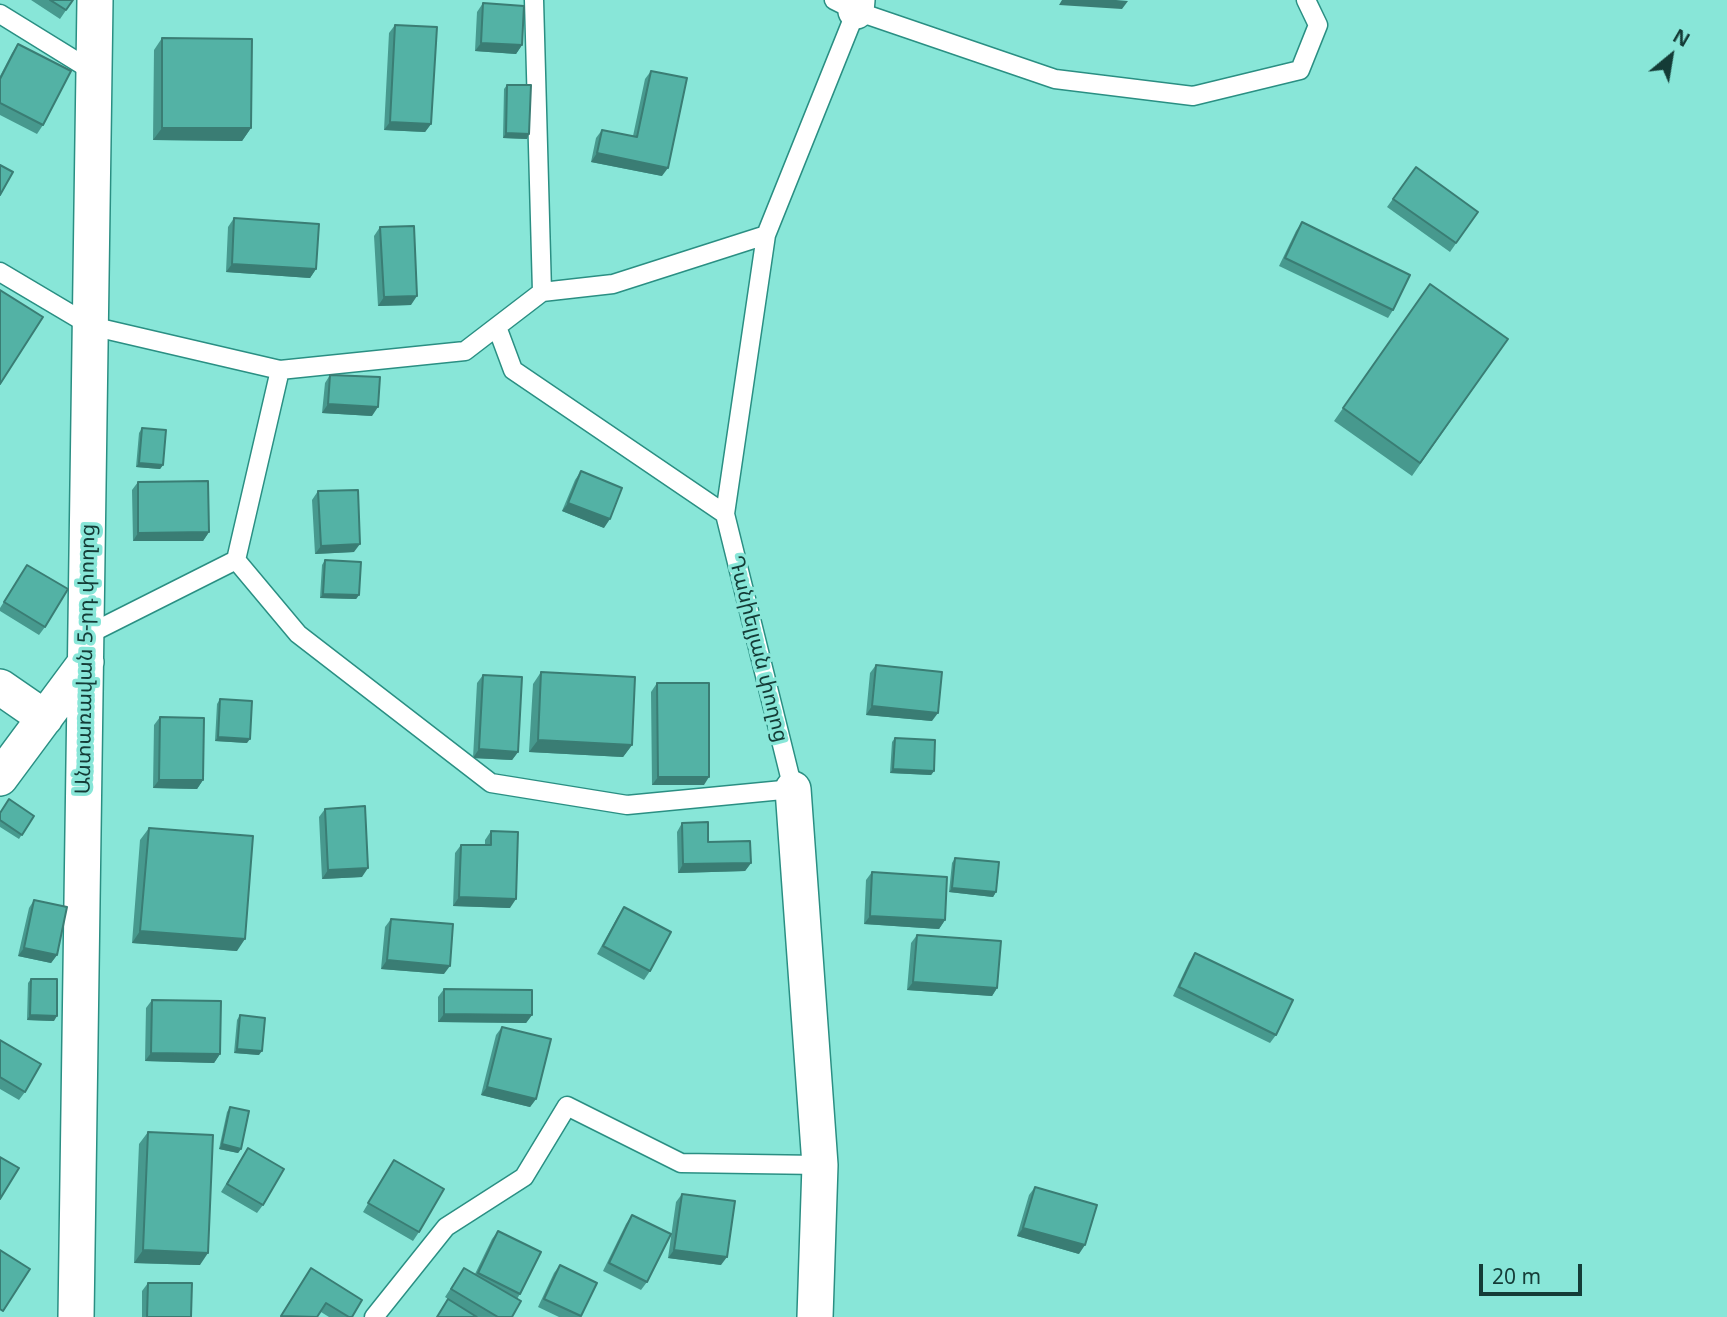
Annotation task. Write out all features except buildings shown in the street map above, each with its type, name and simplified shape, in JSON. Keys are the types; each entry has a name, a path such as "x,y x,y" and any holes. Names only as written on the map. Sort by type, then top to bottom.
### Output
{"street":[{"name":"Անտառավան 5-րդ փողոց","path":"76,1317 95,0"},
{"path":"0,778 45,718 87,648"},
{"path":"0,687 45,718"},
{"name":"Դանիելյան փողոց","path":"793,789 820,1165 816,1317"}],"lane":[{"path":"534,0 542,292"},
{"path":"849,4 1055,79 1194,96 1300,70 1318,25 1306,0"},
{"name":"Դանիելյան փողոց","path":"793,789 725,514 766,235 849,4"},
{"path":"0,13 94,72"},
{"path":"0,272 91,326 280,370 465,351 542,292 613,284 766,235"},
{"path":"497,327 513,370 725,514"},
{"path":"87,648 236,560 280,370"},
{"path":"236,560 298,634 491,783 628,805 793,789"},
{"path":"374,1317 446,1227 524,1177 567,1106 681,1163 820,1165"}]}
